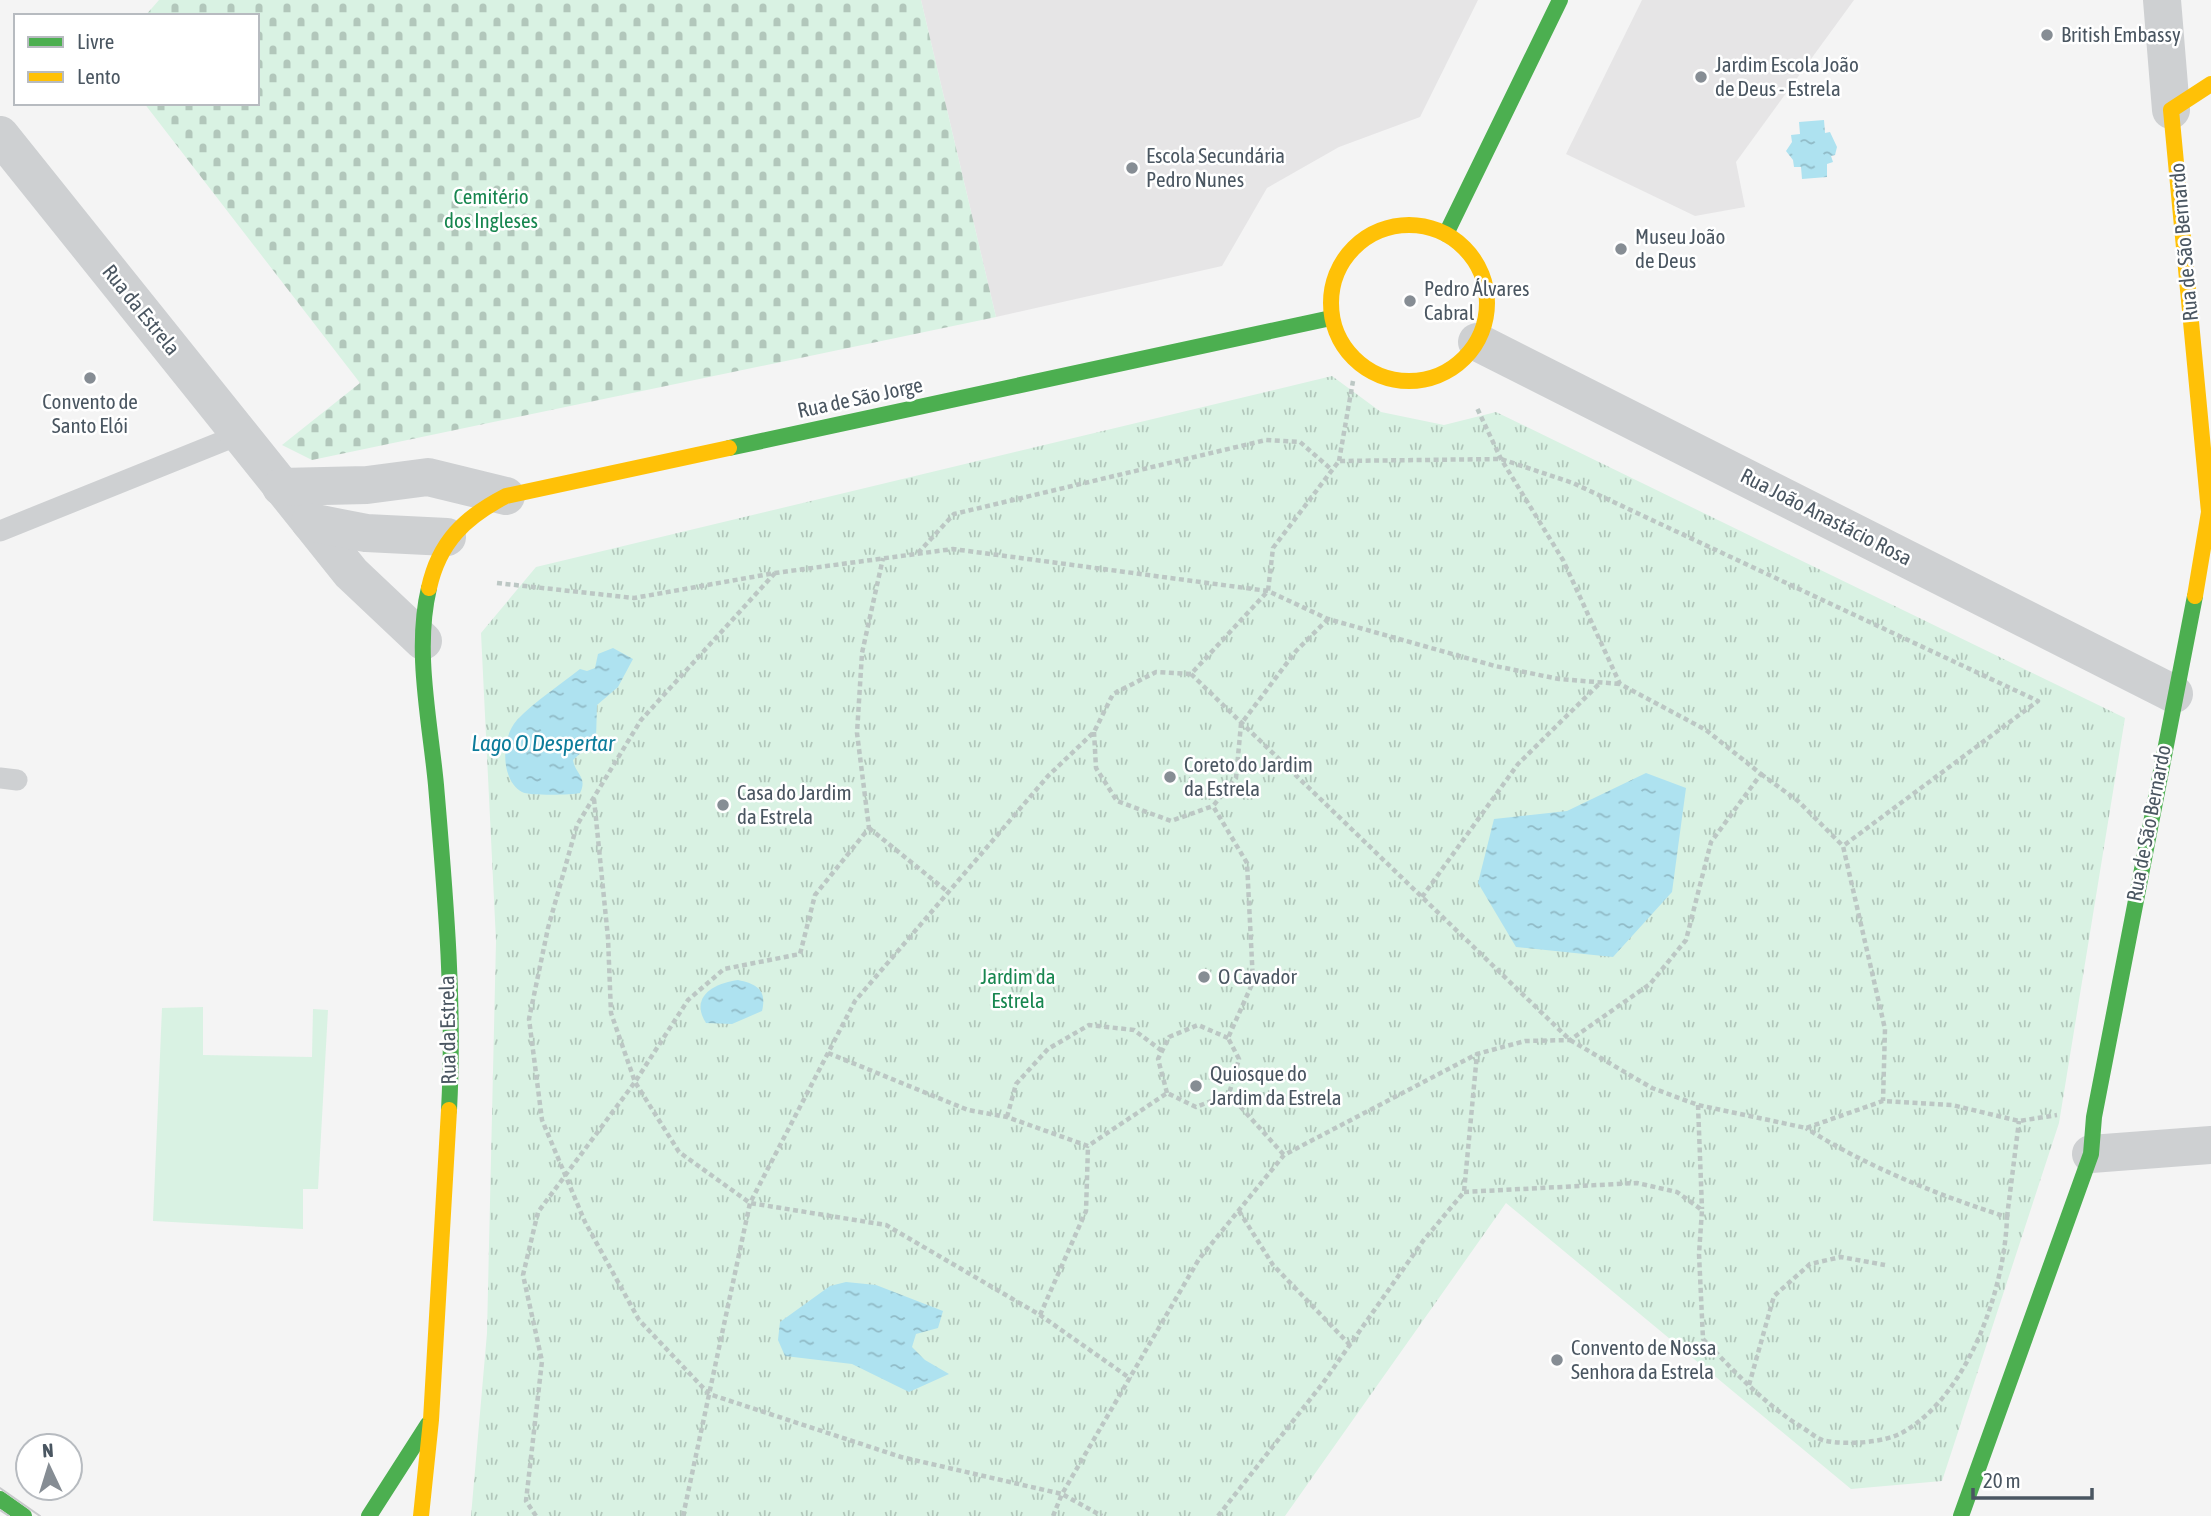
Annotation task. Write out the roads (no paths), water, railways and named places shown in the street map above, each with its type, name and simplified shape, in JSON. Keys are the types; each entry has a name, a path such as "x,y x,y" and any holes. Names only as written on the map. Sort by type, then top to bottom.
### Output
{"main road":[{"path":"1446,234 1560,0"},
{"path":"2171,110 2211,85"},
{"name":"Rua de São Bernardo","path":"1961,1516 2091,1154 2097,1103 2210,512 2171,110"},
{"path":"1396,226 1421,226 1446,234 1465,249 1480,270 1486,293 1486,318 1477,342 1462,362 1439,377 1409,382 1381,377 1358,363 1341,343 1331,318 1331,294 1338,270 1352,249 1372,234 1396,226"},
{"name":"Rua de São Jorge","path":"432,571 447,537 478,508 506,496 1331,318"},
{"name":"Rua da Estrela","path":"421,1516 432,1420 451,1066 446,899 423,641 425,598 432,571"},
{"path":"369,1516 432,1420"},
{"path":"0,1499 24,1516"}],"street":[{"name":"Rua de São Bernardo","path":"2162,0 2171,110"},
{"name":"Rua da Estrela","path":"0,135 351,573 423,641"},
{"name":"Rua João Anastácio Rosa","path":"1477,342 2174,694"},
{"path":"281,486 367,485 428,477 506,496"},
{"path":"310,522 366,533 447,537"},
{"path":"2091,1154 2211,1145"}],"lane":[{"path":"0,531 241,434"}],"water":[{"path":"1824,120 1825,133 1830,132 1837,147 1835,155 1831,156 1833,162 1827,164 1827,177 1802,179 1801,167 1794,167 1793,160 1786,151 1792,142 1791,135 1800,134 1799,122"},
{"name":"Lago O Despertar","path":"613,648 633,659 618,687 597,705 596,739 573,760 583,783 580,793 542,795 522,792 510,778 505,758 512,727 540,700 580,669 587,671 595,668 598,654"},
{"path":"1646,773 1686,788 1672,892 1613,957 1516,947 1478,883 1494,819 1567,811"},
{"path":"738,980 759,989 763,998 762,1011 732,1024 706,1023 701,1005 707,992 721,984"},
{"path":"846,1282 876,1285 943,1311 938,1328 916,1334 912,1347 925,1360 949,1374 909,1392 852,1364 785,1356 778,1340 780,1322 830,1286"}],"tram line":[{"path":"0,1488 40,1516"},
{"path":"0,1510 9,1516"}],"place":[{"name":"British Embassy","path":"2047,35"},
{"name":"Jardim Escola João de Deus - Estrela","path":"1701,77"},
{"name":"Escola Secundária Pedro Nunes","path":"1132,168"},
{"name":"Museu João de Deus","path":"1621,249"},
{"name":"Pedro Álvares Cabral","path":"1410,301"},
{"name":"Convento de Santo Elói","path":"90,378"},
{"name":"Coreto do Jardim da Estrela","path":"1170,777"},
{"name":"Casa do Jardim da Estrela","path":"723,805"},
{"name":"O Cavador","path":"1204,977"},
{"name":"Quiosque do Jardim da Estrela","path":"1196,1086"},
{"name":"Convento de Nossa Senhora da Estrela","path":"1557,1360"}],"park label":[{"name":"Cemitério dos Ingleses","path":"491,209"},
{"name":"Jardim da Estrela","path":"1018,989"}]}
